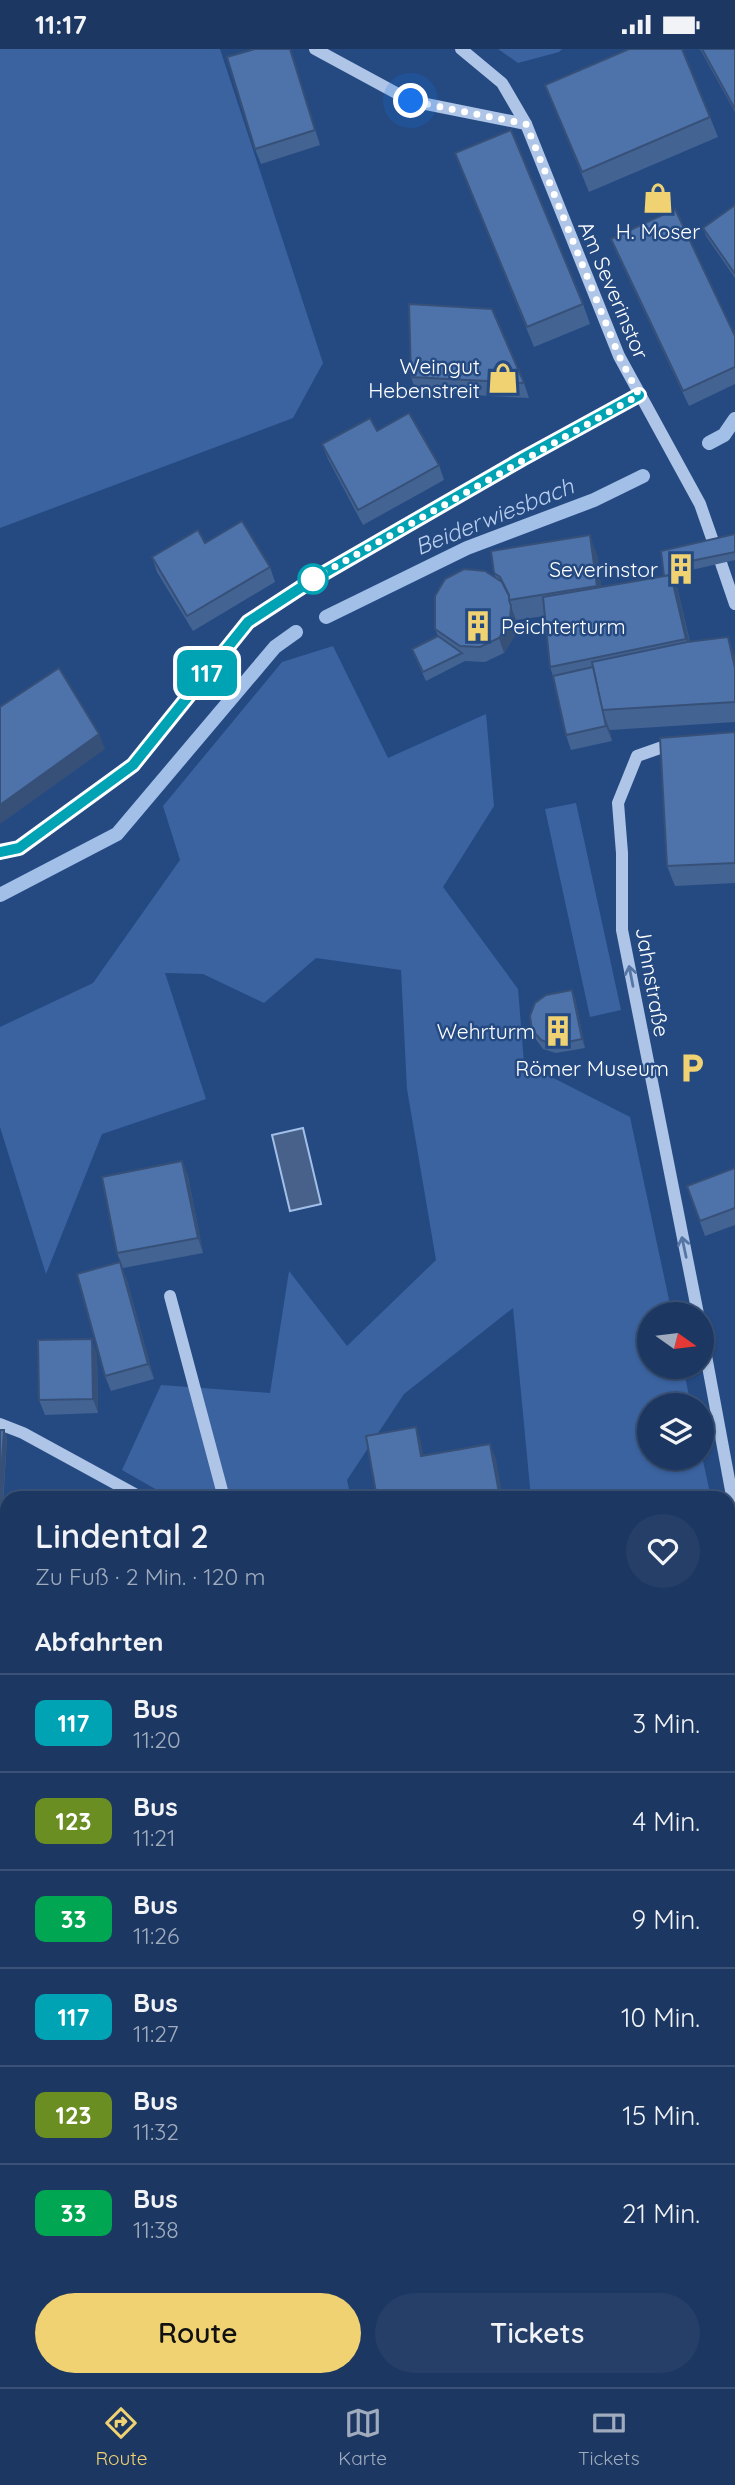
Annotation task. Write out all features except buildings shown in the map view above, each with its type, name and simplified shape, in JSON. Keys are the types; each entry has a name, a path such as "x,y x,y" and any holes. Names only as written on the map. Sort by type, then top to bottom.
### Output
{"street":[{"path":"315,49 411,101 526,124"},
{"name":"Am Severinstor","path":"461,49 502,83 526,124 619,356 700,504 715,547"},
{"path":"0,852 19,848 133,765 248,622 314,579 639,395"},
{"path":"721,563 735,604"},
{"name":"Jahnstraße","path":"680,741 638,756 618,803 622,853 622,930 696,1302"},
{"path":"170,1296 222,1491"},
{"path":"710,1379 731,1491"},
{"path":"0,1424 23,1433 129,1491"}],"shaded area":[{"path":"0,49 220,49 323,363 293,418 0,528"},
{"path":"498,49 562,49 518,63"},
{"path":"333,646 388,758 486,714 494,806 443,887 518,989 524,1063 630,1117 669,1302 637,1302 637,1379 686,1379 688,1393 637,1393 637,1470 705,1470 710,1491 530,1491 513,1308 404,1394 347,1480 349,1491 159,1491 122,1470 161,1385 270,1393 289,1271 347,1346 436,1260 407,1089 401,970 316,958 264,1003 203,974 165,973 206,1099 102,1134 46,1274 0,1127 0,1027 93,983 180,860 163,806 282,662"},
{"path":"576,803 621,1010 590,1017 545,809"},
{"path":"303,1128 321,1204 290,1211 272,1135"}],"waterway":[{"name":"Beiderwiesbach","path":"709,443 724,435 735,419"},
{"name":"Beiderwiesbach","path":"326,617 467,548 594,500 643,476"},
{"name":"Beiderwiesbach","path":"0,895 117,834 275,647 296,632"}],"bus line":[{"name":"117","path":"0,852 19,848 133,765 248,622 314,579 639,395"}],"place":[{"name":"H. Moser","path":"658,198"},
{"name":"Weingut Hebenstreit","path":"503,378"},
{"name":"Severinstor","path":"681,569"},
{"name":"Peichterturm","path":"478,626"},
{"name":"Wehrturm","path":"558,1031"},
{"name":"Römer Museum","path":"692,1068"}],"route":[{"path":"313,579 639,395 619,356 526,124 411,101"}]}
